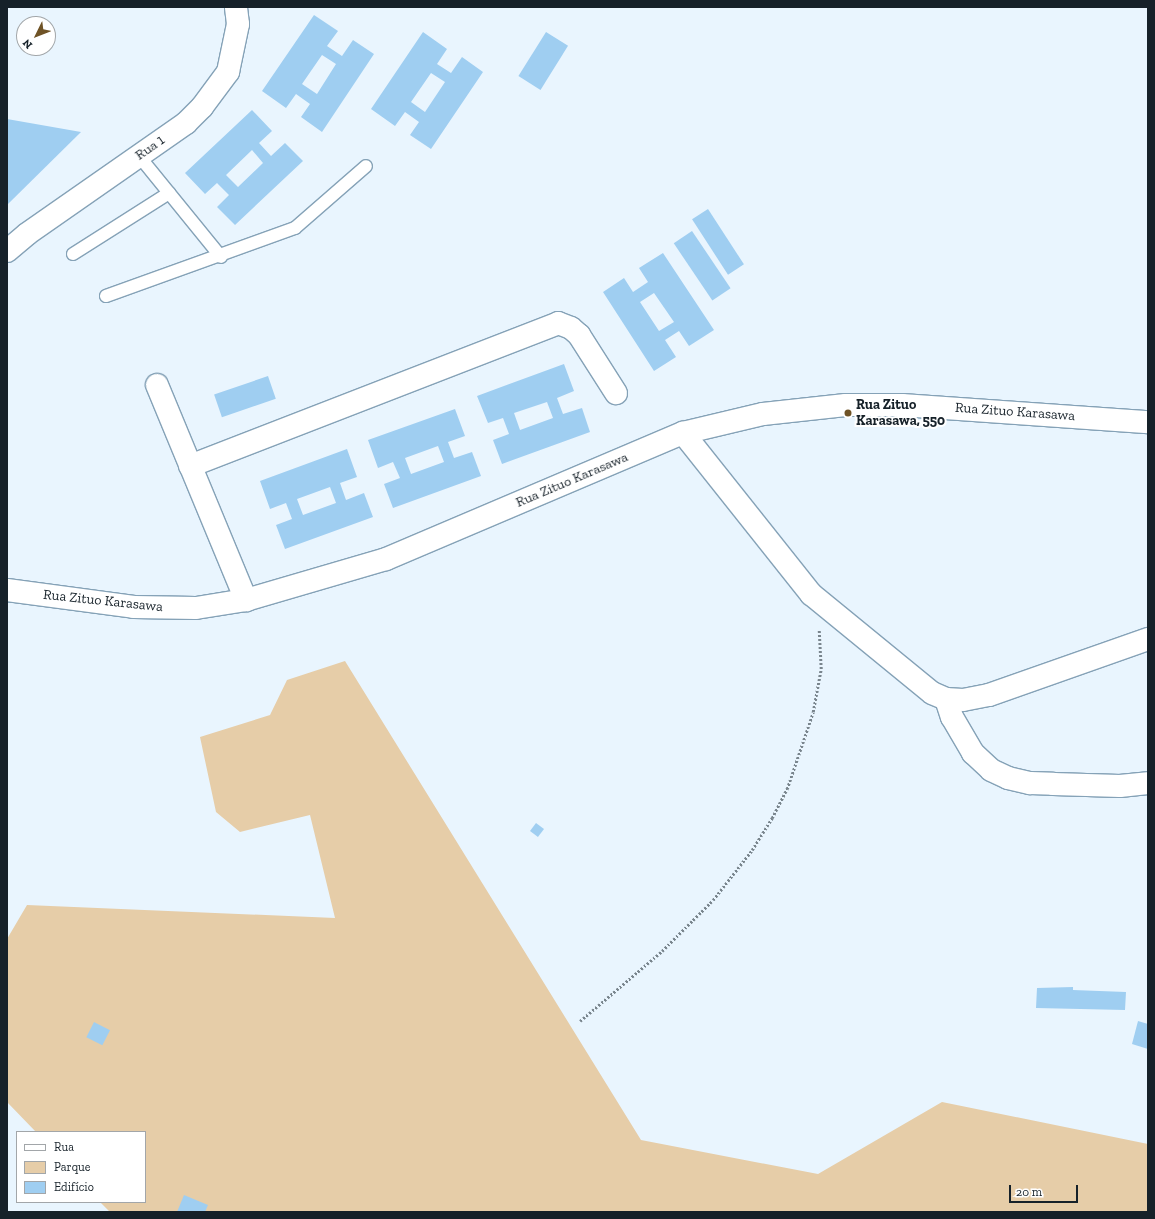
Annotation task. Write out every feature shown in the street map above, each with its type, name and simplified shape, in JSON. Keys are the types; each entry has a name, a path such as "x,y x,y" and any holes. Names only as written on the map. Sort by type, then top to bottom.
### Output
{"street":[{"name":"Rua 1","path":"7,251 27,234 186,123 213,95 228,72 238,24 236,7"},
{"path":"190,466 558,323 571,328 579,335 616,393"},
{"path":"156,385 246,600"},
{"name":"Rua Zituo Karasawa","path":"7,590 134,607 196,608 246,600 386,558 683,433 763,414 846,405 969,408 1148,422"},
{"path":"683,433 811,594 919,684 946,699 963,700 989,696 1148,639"},
{"path":"946,699 952,717 972,753 991,770 1008,778 1030,783 1053,784 1120,786 1148,783"}],"lane":[{"path":"139,156 221,257"},
{"path":"106,296 221,257 295,228 366,166"},
{"path":"73,254 169,193"}],"path":[{"path":"580,1021 662,951 713,900 752,850 772,818 798,760 818,691 821,641 811,594"}],"green space":[{"path":"345,661 641,1140 818,1174 942,1102 1148,1144 1148,1212 110,1212 101,1203 146,1203 146,1131 35,1131 7,1102 7,939 27,905 335,918 310,815 240,832 216,812 200,737 270,715 287,680"}],"building":[{"path":"314,15 338,31 327,46 342,56 353,40 374,54 322,132 301,117 310,104 296,94 286,108 262,91","holes":["322,55 336,64 317,94 302,84"]},
{"path":"423,32 447,49 437,64 451,73 462,57 483,72 431,149 410,135 419,122 405,112 395,126 371,109","holes":["431,73 445,82 425,112 411,102"]},
{"path":"546,32 568,46 540,90 518,76"},
{"path":"252,110 272,131 259,143 271,156 285,143 303,161 235,225 217,207 229,195 217,183 205,194 185,173","holes":["252,150 263,163 238,187 226,175"]},
{"path":"7,119 81,132 7,205"},
{"path":"708,209 744,264 728,275 692,219"},
{"path":"692,231 731,288 712,301 674,243"},
{"path":"663,253 714,330 689,346 679,331 665,340 676,357 654,371 603,292 624,278 633,292 648,282 639,268","holes":["654,293 674,322 659,331 640,302"]},
{"path":"564,364 574,391 557,398 563,414 582,408 590,432 502,464 493,440 509,434 503,418 488,423 477,396","holes":["547,402 553,418 520,430 514,413"]},
{"path":"268,376 276,399 222,417 214,395"},
{"path":"455,409 465,436 448,442 454,458 472,452 481,476 393,508 384,484 400,478 393,462 378,468 368,440","holes":["438,446 444,462 411,474 405,458"]},
{"path":"347,449 357,477 340,483 346,500 364,493 373,517 285,549 276,525 292,519 286,503 270,509 260,481","holes":["330,487 336,503 303,515 297,499"]},
{"path":"536,823 544,829 538,837 530,831"},
{"path":"1073,987 1073,990 1126,992 1125,1010 1036,1008 1037,988"},
{"path":"1138,1021 1148,1024 1148,1049 1132,1044"},
{"path":"94,1022 110,1030 102,1045 86,1037"},
{"path":"184,1195 208,1205 205,1212 177,1212"}],"place":[{"name":"Rua Zituo Karasawa, 550","path":"848,413"}]}
